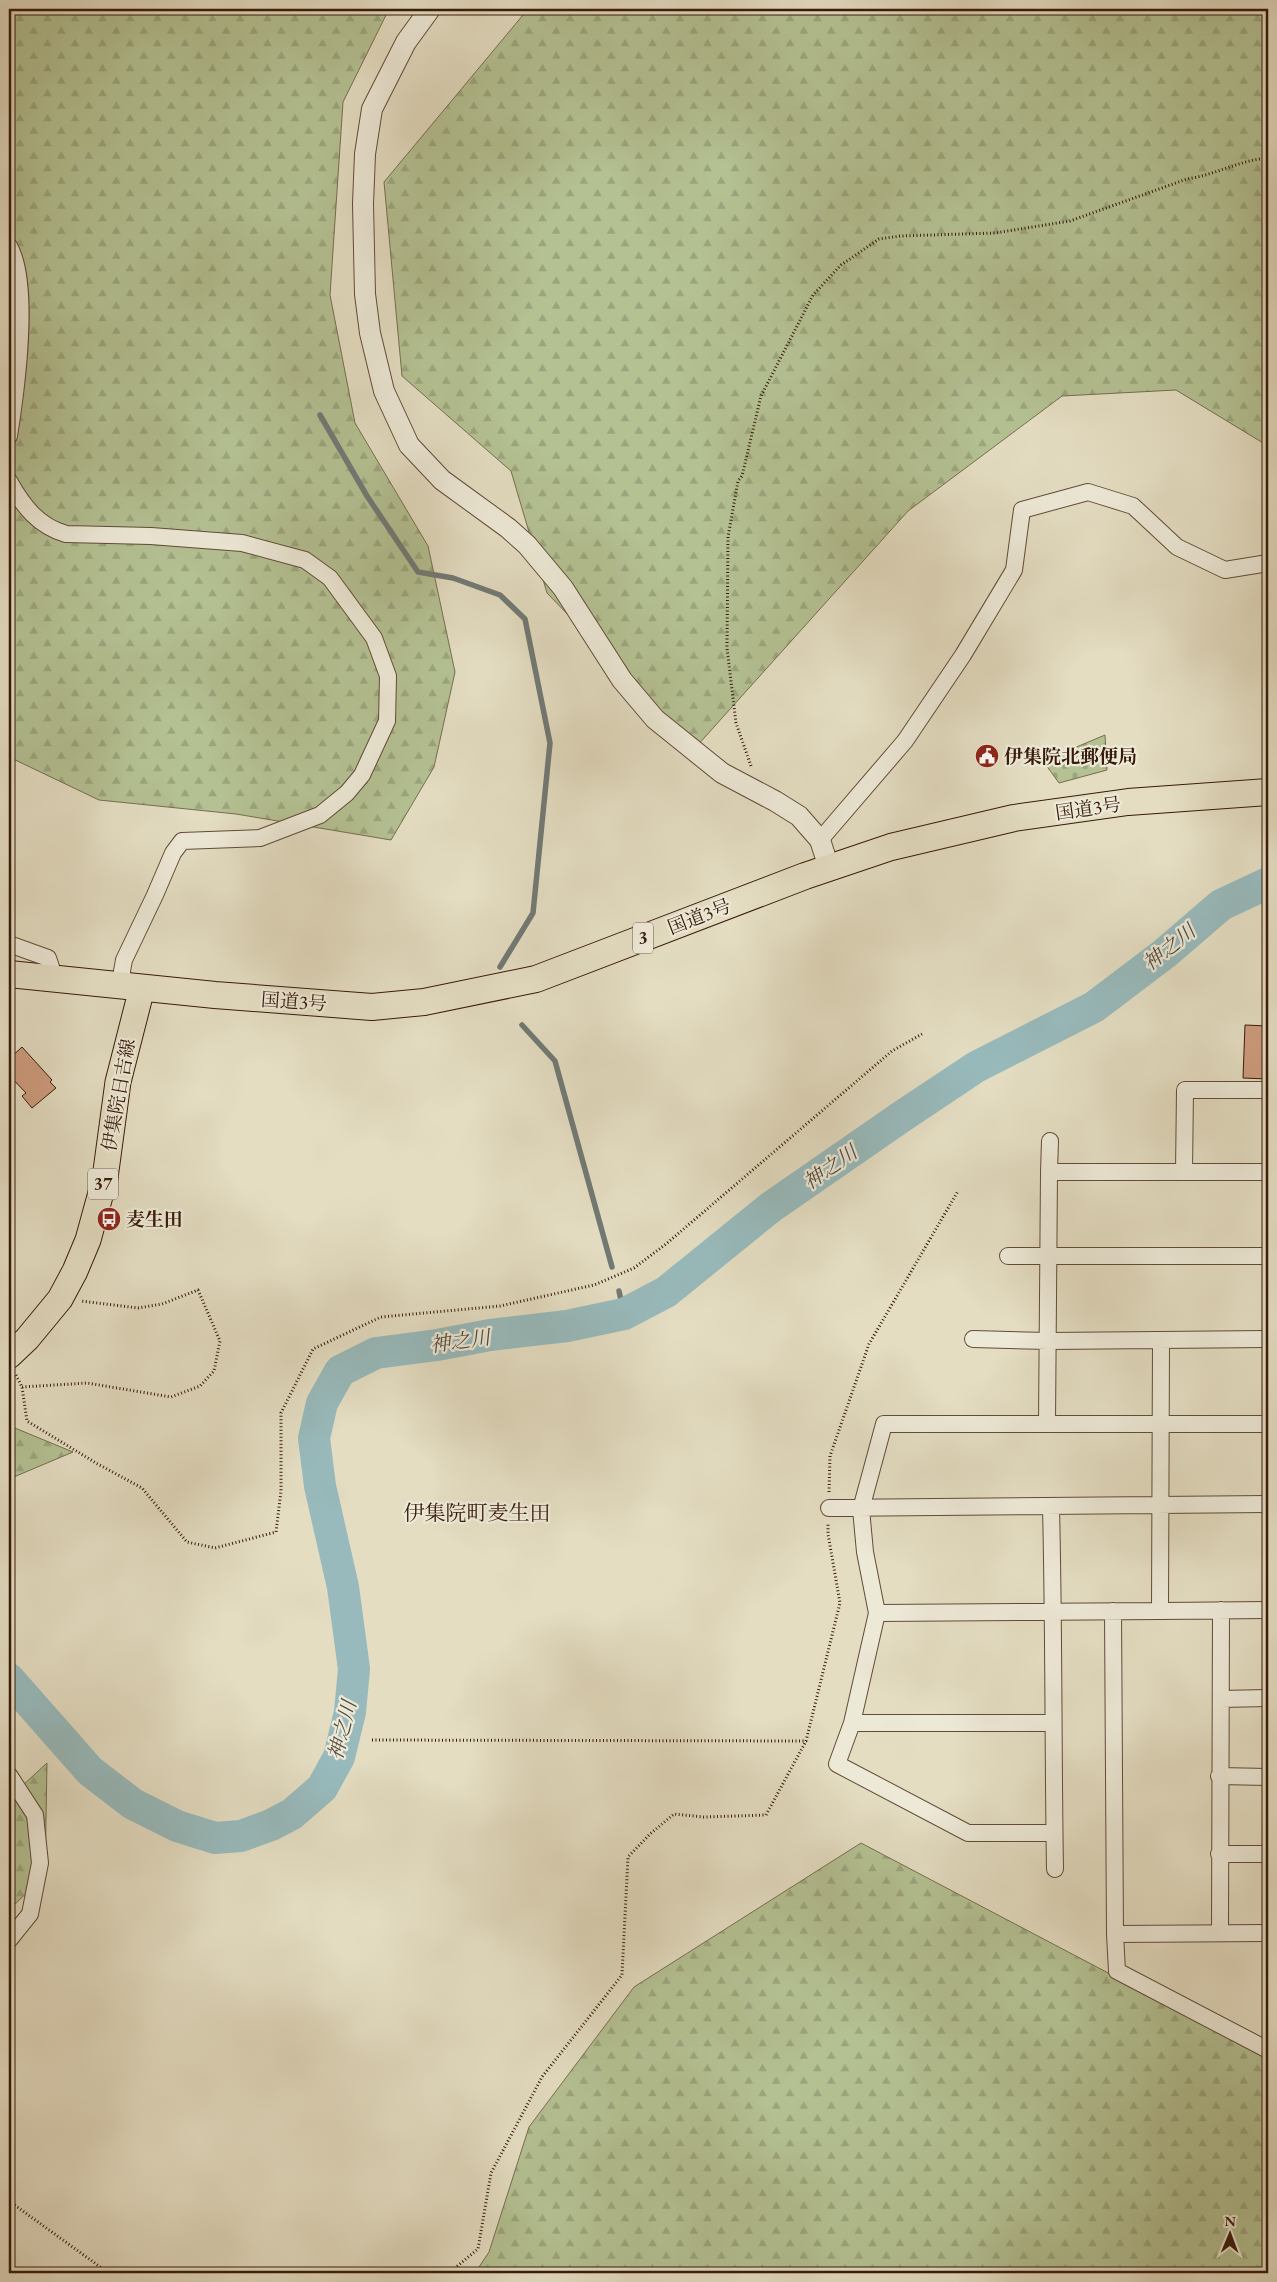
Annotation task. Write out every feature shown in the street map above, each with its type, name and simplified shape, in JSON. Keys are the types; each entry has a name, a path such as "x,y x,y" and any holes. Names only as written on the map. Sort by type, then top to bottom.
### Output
{"highway":[{"name":"国道3号","path":"9,974 133,987 372,1007 442,999 536,979 829,868 891,847 1014,818 1128,802 1268,792"}],"main road":[{"name":"伊集院日吉線","path":"11,1363 27,1338 60,1299 76,1271 98,1209 105,1178 133,987"}],"street":[{"path":"430,9 406,42 372,109 365,154 363,204 366,294 370,333 384,391 409,445 442,480 508,528 527,546 563,588 622,680 655,720 722,773 766,795 799,816 820,840 829,868"},
{"path":"9,246 20,278 18,378 9,436"},
{"path":"9,481 22,505 38,520 54,531 66,534 151,536 242,543 305,560 330,578 374,638 388,676 387,720 362,774 347,793 320,815 260,838 182,841 173,853 156,895 124,960 122,971 133,987"},
{"path":"820,840 905,741 962,655 1014,570 1022,510 1088,492 1133,506 1177,546 1224,570 1268,564"},
{"path":"9,944 48,958 55,979"},
{"path":"1184,1172 1185,1090 1268,1090"},
{"path":"1047,1423 1050,1141"},
{"path":"1049,1172 1268,1172"},
{"path":"1008,1256 1268,1256"},
{"path":"973,1339 1048,1341 1268,1339"},
{"path":"1160,1612 1161,1340"},
{"path":"1054,1833 968,1833 837,1764 852,1723 877,1613 865,1552 862,1509 884,1424 1268,1424"},
{"path":"829,1508 1051,1508 1161,1504 1268,1504"},
{"path":"1051,1508 1054,1613 1052,1723 1055,1870"},
{"path":"1220,1932 1221,1610"},
{"path":"877,1613 1268,1610"},
{"path":"1113,1611 1115,1934 1117,1971 1268,2050"},
{"path":"1221,1699 1268,1698"},
{"path":"852,1723 1052,1723"},
{"path":"9,1775 35,1815 40,1863 30,1914 9,1940"},
{"path":"1219,1776 1268,1777"},
{"path":"1220,1854 1268,1854"},
{"path":"1115,1934 1268,1933"}],"path":[{"path":"766,795 748,759 736,723 728,648 728,537 738,481 742,476 760,396 813,295 841,264 879,240 900,236 995,233 1070,221 1187,179 1201,177 1251,159 1268,158"},
{"path":"11,1363 22,1387 27,1421 96,1464 142,1488 187,1542 215,1548 276,1532 281,1491 281,1414 313,1349 382,1317 500,1306 594,1285 634,1268 666,1244 892,1052 922,1034"},
{"path":"449,2273 478,2249 491,2173 542,2077 622,1975 628,1857 650,1834 674,1814 704,1817 766,1814 806,1741 840,1603 828,1534 830,1456 869,1344 958,1191"},
{"path":"22,1387 87,1383 171,1397 200,1386 214,1371 220,1341 198,1290 162,1304 138,1308 60,1299"},
{"path":"372,1740 806,1741"},
{"path":"9,2201 103,2269 113,2273"}],"green space":[{"path":"9,9 389,9 343,102 330,295 355,423 428,546 455,672 434,767 391,840 236,814 99,800 9,757"},
{"path":"528,9 1268,9 1268,446 1176,390 1062,396 908,511 696,747 547,593 511,471 402,376 384,182"},
{"path":"1105,735 1107,770 1059,783 1043,761"},
{"path":"10,1426 73,1452 9,1479"},
{"path":"47,1763 45,1875 9,1910 9,1798"},
{"path":"861,1843 1268,2057 1268,2273 475,2273 489,2252 529,2127 634,1987"}],"building":[{"path":"1245,1025 1268,1026 1268,1079 1243,1078"},
{"path":"22,1047 52,1080 50,1082 56,1088 32,1108 22,1096 26,1093 9,1075 9,1059"}],"waterway":[{"path":"320,415 367,496 418,572 453,578 500,595 525,619 550,743 533,913 500,967"},
{"name":"神之川","path":"9,1679 90,1771 133,1804 177,1826 215,1838 241,1836 271,1825 292,1814 322,1788 339,1757 350,1712 354,1669 343,1587 320,1486 314,1438 322,1403 340,1371 376,1353 437,1345 490,1335 567,1326 624,1314 666,1292 771,1207 901,1117 976,1067 1094,1007 1164,954 1221,905 1268,883"},
{"path":"522,1025 555,1061 612,1267"},
{"path":"619,1291 624,1314"}],"place":[{"name":"伊集院北郵便局","path":"987,756"},
{"name":"麦生田","path":"109,1219"}],"district":[{"name":"伊集院町麦生田","path":"477,1513"}]}
